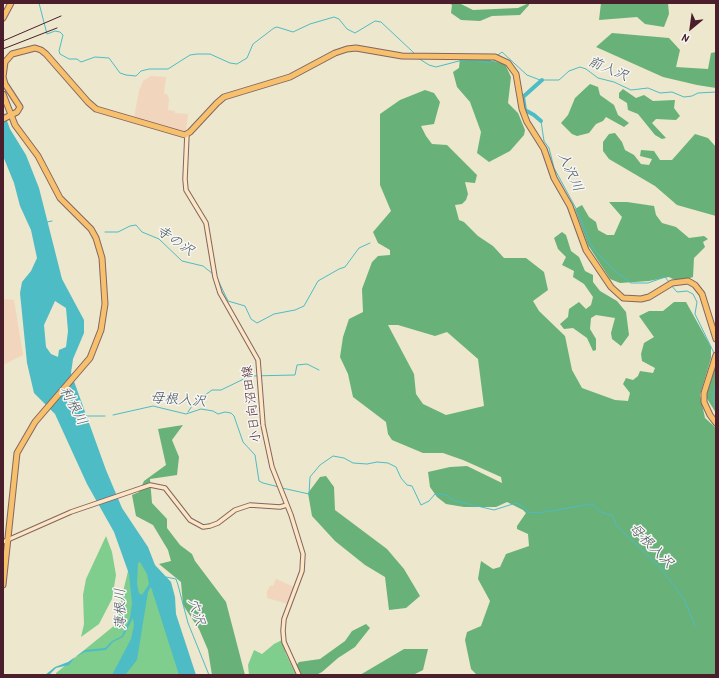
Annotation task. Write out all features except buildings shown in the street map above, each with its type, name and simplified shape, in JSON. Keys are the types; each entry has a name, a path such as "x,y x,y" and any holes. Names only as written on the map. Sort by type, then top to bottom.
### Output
{"highway":[{"path":"3,18 11,3"},
{"path":"6,117 17,112 20,107 5,84 3,77 5,62 9,56 16,53 38,48 49,57 88,102 96,109 172,132 187,134 224,97 290,77 335,53 347,49 356,48 402,56 491,56 500,58 508,63 516,74 522,109 527,122 544,149 554,178 570,206 586,250 611,287 623,298 641,300 649,297 672,283 688,281 695,285 702,294 716,339"},
{"path":"3,94 6,117 18,130 42,163 63,202 91,229 99,243 103,268 105,304 102,330 87,362 39,416 27,433 17,453 6,541 3,585"},
{"path":"716,354 704,393 704,402 710,415 716,423"}],"main road":[{"name":"小日向沼田線","path":"187,134 184,179 186,190 206,223 215,277 220,293 258,360 262,413 268,452 274,476 292,515 304,558 302,570 284,619 283,636 299,675"},
{"path":"6,541 88,506 153,484 165,488 190,520 203,527 214,525 236,510 250,505 280,507 287,505"}],"shaded area":[{"path":"151,76 166,77 164,94 167,94 169,99 168,110 175,111 175,113 188,114 186,131 184,133 134,118 139,91 143,81"},
{"path":"3,299 14,300 23,355 3,365"},
{"path":"276,579 294,587 288,604 267,598 267,591 271,585 273,586"}],"green space":[{"path":"449,3 459,3 473,10 518,8 529,3 529,5 520,15 492,16 480,21 461,20 451,13 452,5"},
{"path":"601,3 668,3 669,14 664,27 645,24 637,17 599,20"},
{"path":"612,33 669,38 680,50 676,67 708,69 711,53 716,52 716,88 663,77 596,47"},
{"path":"460,58 482,58 505,64 511,77 508,103 518,113 525,130 524,135 510,151 489,162 477,153 481,132 470,102 457,87 453,72 459,68"},
{"path":"590,84 598,87 600,95 614,105 618,115 629,123 624,127 606,117 603,121 596,124 589,133 577,136 572,134 561,123 568,115 575,98"},
{"path":"623,89 636,98 644,95 653,101 675,100 674,108 680,116 676,120 656,119 652,123 666,138 662,139 655,135 638,114 628,110 627,103 619,98 619,93"},
{"path":"425,90 434,93 440,102 434,124 421,126 426,136 432,144 447,145 477,175 475,183 465,182 468,194 466,200 462,204 455,205 459,220 464,222 478,236 493,246 504,258 526,258 544,272 548,290 533,301 539,311 565,336 572,370 582,388 615,400 628,401 630,393 623,384 626,378 633,380 638,376 640,371 653,373 655,368 642,361 641,354 644,343 654,337 639,316 649,311 663,311 674,302 686,302 711,347 711,358 700,395 705,418 716,428 716,675 477,675 471,669 465,640 467,632 481,626 490,601 478,579 481,561 493,569 500,567 506,554 529,546 528,534 517,529 517,526 526,513 507,502 496,507 464,507 446,504 437,497 430,487 428,472 450,467 467,466 502,483 501,477 443,453 423,453 392,440 388,434 386,422 353,397 348,374 340,357 343,337 349,319 363,312 362,289 372,262 378,256 390,255 390,250 378,243 373,232 391,211 380,185 380,114 400,100","holes":["388,325 398,325 435,336 447,332 478,359 484,406 446,415 423,404 416,394 414,374"]},
{"path":"615,133 622,142 625,150 634,155 641,164 649,165 652,159 640,156 641,150 654,151 660,160 672,160 695,134 708,138 716,147 716,216 677,205 655,186 609,159 603,151 603,142 609,134"},
{"path":"609,202 627,202 654,206 656,215 662,223 676,227 689,238 704,236 708,239 703,242 705,247 694,258 693,277 687,279 673,279 669,277 649,281 620,283 610,279 588,245 575,209 582,205 589,217 596,222 598,230 607,235 614,235 622,217"},
{"path":"562,232 566,235 571,251 579,257 585,271 593,275 593,282 600,291 617,301 626,312 629,335 621,346 612,339 611,333 615,318 596,315 591,318 590,329 596,339 596,350 593,351 587,338 573,328 564,329 560,324 568,317 569,309 579,302 586,309 591,305 593,297 584,284 573,277 574,271 562,265 566,257 558,249 554,238"},
{"path":"716,359 716,413 706,397"},
{"path":"183,425 172,440 179,457 177,475 150,479 152,503 167,519 167,528 180,545 192,554 195,561 226,602 245,675 212,675 208,650 199,629 183,605 181,582 159,564 171,561 168,550 153,525 136,516 132,495 139,492 144,481 166,465 158,429"},
{"path":"326,476 334,487 335,510 387,549 404,569 420,596 406,608 389,610 385,577 365,565 335,541 312,516 308,493 320,477"},
{"path":"106,536 112,552 116,575 112,599 99,624 81,637 84,624 83,595 86,579"},
{"path":"136,538 184,675 56,675 56,673 115,625"},
{"path":"366,624 370,628 355,647 338,658 322,672 316,675 300,675 294,668 299,662 320,659 345,641 352,631"},
{"path":"282,640 286,654 296,675 249,675 248,665 254,650 262,654 274,644"},
{"path":"404,649 428,649 423,670 413,675 360,675"}],"water":[{"name":"利根川","path":"3,110 10,129 26,155 39,188 62,279 84,320 84,333 73,359 71,373 106,470 122,508 148,547 155,565 171,582 175,597 176,614 196,675 179,675 151,587 148,592 137,660 126,674 112,675 131,639 134,625 133,618 123,637 113,642 106,650 85,652 75,657 85,650 105,648 112,641 122,636 130,618 132,603 129,574 114,532 87,484 55,414 34,393 27,363 20,293 22,282 31,271 37,258 31,230 20,206 14,183 3,156","holes":["55,301 66,308 68,331 66,347 59,350 58,357 51,354 46,347 44,325","140,562 147,574 149,584 142,595 139,593 137,584 138,563"]},
{"path":"75,657 69,665 56,668 49,675 45,675 55,667 68,662"}],"waterway":[{"name":"入沢川","path":"39,3 47,34 55,31 60,32 63,35 59,51 60,54 69,59 77,59 81,62 95,57 109,58 120,73 126,75 136,76 141,71 149,69 168,69 190,55 197,54 210,54 230,63 237,64 247,58 253,44 274,28 277,27 293,32 310,24 334,17 339,19 347,29 355,33 375,21 381,22 414,53"},
{"name":"前入沢","path":"498,55 502,52 527,75 540,80 559,80 569,71 580,67 586,69 598,78 614,82 631,90 648,88 660,93 672,92 684,97 692,96 698,93 716,92"},
{"name":"入沢川","path":"418,58 429,65 436,67 459,61 470,60 490,63 495,60"},
{"name":"入沢川","path":"541,121 525,110 523,97 542,80"},
{"name":"入沢川","path":"541,121 544,141 549,148 554,168 579,214 590,243 597,253 616,272 631,283 648,283 665,277 669,282"},
{"name":"寺の沢","path":"47,222 52,221"},
{"name":"寺の沢","path":"105,232 118,232 130,226 136,225 142,232 159,239 182,261 203,266 213,274"},
{"name":"寺の沢","path":"216,276 228,301 245,306 251,319 257,323 274,314 295,310 304,306 318,281 345,267 359,248 370,243"},
{"name":"入沢川","path":"671,285 677,292 687,291 693,294 697,302 695,314 714,353"},
{"path":"188,412 194,403 212,390 221,390 250,376 295,375 297,365 307,364 319,370"},
{"name":"入沢川","path":"716,380 713,399 716,408"},
{"name":"母根入沢","path":"113,415 153,406 186,414 201,409 213,411 218,414 225,412 231,413 234,416 243,442 255,455 259,481 279,487"},
{"name":"母根入沢","path":"86,416 105,416"},
{"name":"母根入沢","path":"282,488 309,494 310,477 320,465 333,456 344,458 353,463 388,463 396,467 401,478 407,485 412,486 421,505 429,501 435,494 447,495 452,500 494,510 516,503 523,506 528,512 538,513 592,504 601,512 613,516 616,525 660,567 684,599 695,626"},
{"name":"穴沢","path":"166,577 176,579 188,623 209,675"}],"railway":[{"path":"3,41 61,16"},
{"path":"3,49 57,28"}],"water label":[{"name":"薄根川","path":"121,609"}]}
